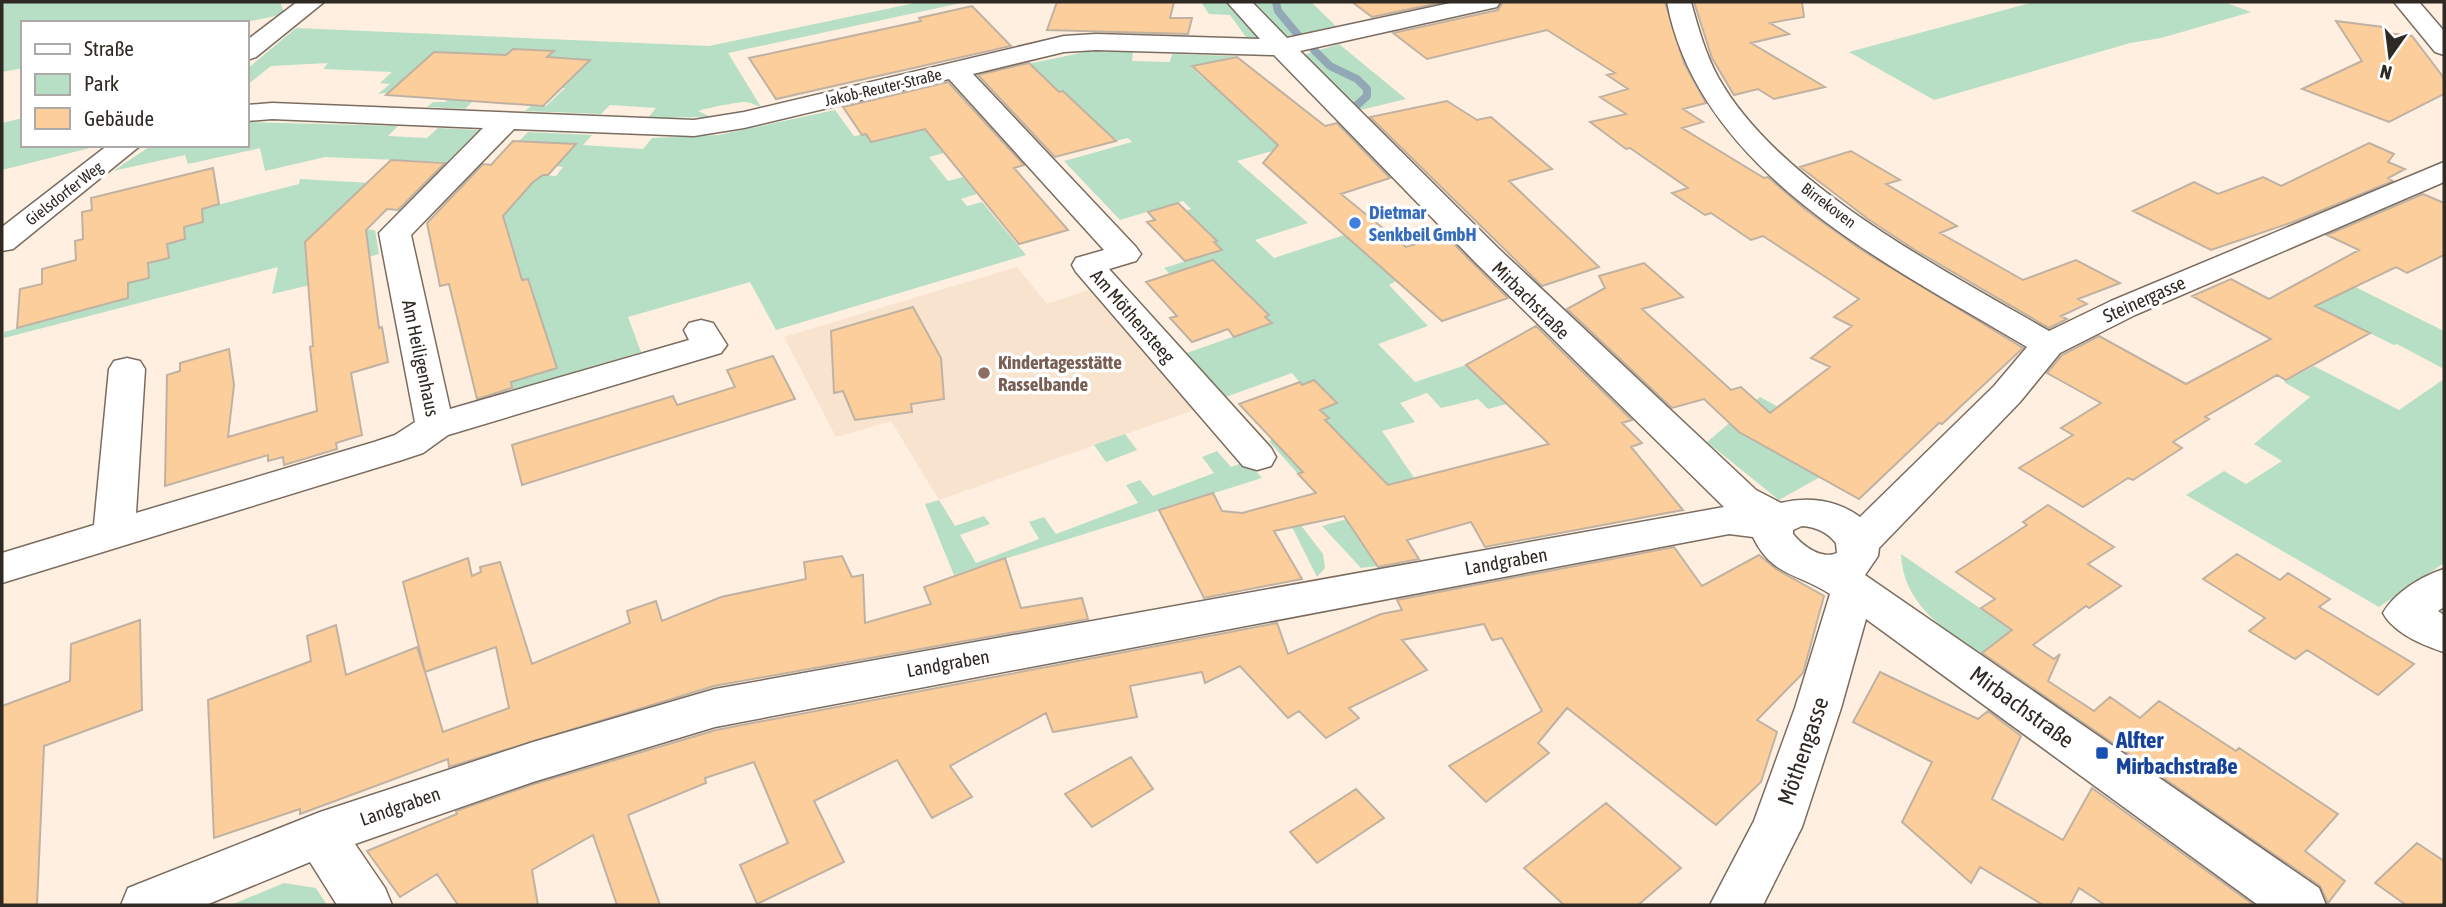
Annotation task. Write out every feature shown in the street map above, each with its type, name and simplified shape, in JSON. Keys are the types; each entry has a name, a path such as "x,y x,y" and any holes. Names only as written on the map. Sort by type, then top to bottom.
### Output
{"street":[{"path":"248,51 312,2"},
{"name":"Mirbachstraße","path":"1239,2 1345,114 1565,334 1742,500 1777,521"},
{"name":"Jakob-Reuter-Straße","path":"255,110 673,128 706,126 1074,43 1282,47 1488,2"},
{"name":"Birrekoven","path":"1679,2 1688,36 1708,83 1732,117 1772,160 1857,227 2048,345"},
{"path":"2406,2 2444,47"},
{"name":"Am Möthensteeg","path":"955,70 1125,254 1088,265 1257,457"},
{"name":"Am Heiligenhaus","path":"506,121 395,233 435,426 709,345 701,330"},
{"name":"Gielsdorfer Weg","path":"2,242 124,147"},
{"name":"Steinergasse","path":"1845,554 2007,394 2048,345 2123,307 2444,171"},
{"path":"114,534 127,369"},
{"path":"2,568 410,444 435,426"},
{"name":"Mirbachstraße","path":"1777,521 1802,512 1916,630 2300,905"},
{"name":"Landgraben","path":"147,905 320,834 533,762 715,708 1729,520 1777,521"},
{"name":"Mirbachstraße","path":"1777,521 1772,535 1784,555 1804,566 1845,554"},
{"name":"Möthengasse","path":"1736,905 1777,827 1818,708 1845,554"},
{"path":"2444,585 2405,613 2444,635"},
{"path":"320,834 366,905"}],"shaded area":[{"name":"Kindertagesstätte Rasselbande","path":"1017,267 1047,304 1094,288 1194,410 939,500 891,421 836,437 784,337"}],"green space":[{"path":"2,2 280,2 285,14 248,22 21,21 21,68 2,72"},
{"path":"920,2 966,2 728,53 761,107 742,102 698,111 711,117 648,118 656,108 610,105 601,114 525,111 531,106 546,106 565,88 525,85 523,80 567,82 589,60 547,57 553,50 513,49 496,64 496,79 465,109 427,107 433,102 445,102 466,83 378,94 390,84 380,83 392,72 323,69 328,63 271,66 248,84 248,68 296,28 709,46"},
{"path":"1201,2 1232,2 1258,37 1248,40 1230,15 1209,14"},
{"path":"1242,2 1311,2 1337,27 1283,37 1273,36"},
{"path":"2034,2 2224,2 2251,12 2161,38 2130,43 1934,100 1849,52"},
{"path":"1339,44 1406,99 1352,112 1303,55"},
{"path":"1085,52 1133,52 1132,61 1170,62 1172,54 1236,56 1191,67 1206,81 1224,77 1252,121 1282,148 1237,161 1308,223 1255,240 1274,258 1344,235 1398,280 1389,285 1428,326 1378,344 1415,382 1466,365 1507,404 1488,409 1478,399 1441,408 1427,393 1400,403 1415,422 1382,431 1415,479 1391,488 1355,451 1298,474 1269,441 1328,418 1321,410 1337,402 1314,380 1302,385 1292,373 1220,399 1181,355 1272,323 1195,267 1170,274 1164,268 1221,250 1186,211 1191,209 1183,201 1120,220 1064,161 1132,142 1128,138 1115,141 1037,71 991,82 995,71"},
{"path":"835,110 854,136 866,134 872,142 916,124 935,134 985,122 999,138 929,157 948,181 963,177 977,194 961,199 967,206 982,202 1026,255 776,330 750,282 628,317 641,352 513,390 511,382 557,368 526,299 534,296 529,279 506,285 517,263 512,244 470,213 504,215 533,182 543,175 556,176 563,167 556,166 575,145 518,142 528,132 592,135 583,145 643,149 652,138 719,135"},
{"path":"21,118 21,147 94,147 2,170 2,123"},
{"path":"248,122 398,126 388,136 427,138 438,128 479,130 447,162 325,157 265,171 260,148 188,164 185,155 113,171 149,147 248,147"},
{"path":"300,179 371,183 340,228 375,230 379,254 361,259 310,285 272,294 278,267 4,338 4,332 128,298 128,283 148,263 169,258 167,244 185,239 184,227 203,222 202,209 299,184"},
{"path":"2325,272 2444,331 2444,369 2284,291"},
{"path":"2314,366 2399,410 2444,379 2444,563 2379,607 2186,495 2224,471 2246,484 2282,461 2254,444 2310,397 2284,382"},
{"path":"1760,397 1784,410 1751,438 1820,477 1779,500 1707,442"},
{"path":"1125,434 1137,450 1106,462 1094,445"},
{"path":"1217,451 1231,467 1247,461 1262,478 954,575 925,504 939,500 955,526 984,516 990,524 960,535 976,563 1039,539 1029,522 1044,517 1056,534 1138,503 1126,485 1140,480 1153,496 1214,473 1202,457"},
{"path":"1280,503 1284,503 1323,554 1325,568 1317,577"},
{"path":"1347,519 1377,566 1361,568 1322,526"},
{"path":"1901,554 2012,630 1980,654 1966,645 1939,625 1917,601 1903,572"},
{"path":"284,883 316,888 327,905 231,905"}],"building":[{"path":"1057,2 1174,2 1170,18 1192,18 1188,34 1047,30"},
{"path":"1352,2 1444,2 1372,17"},
{"path":"1503,2 1665,2 1684,63 1706,103 1683,109 1703,122 1682,128 1764,178 1768,177 1806,210 1860,249 2023,348 1859,499 1739,432 1704,399 1672,408 1567,309 1605,288 1599,276 1644,263 1683,297 1642,309 1731,390 1741,387 1770,413 1830,367 1811,358 1852,326 1834,317 1859,299 1763,236 1751,240 1711,213 1705,215 1672,193 1688,188 1630,148 1626,149 1590,122 1626,114 1600,97 1628,89 1607,75 1615,73 1547,30 1427,59 1393,33 1498,10"},
{"path":"1694,2 1802,2 1804,17 1770,23 1789,34 1751,43 1825,87 1774,99 1758,89 1734,95 1712,58"},
{"path":"972,6 1011,46 776,99 749,58 921,21 919,18"},
{"path":"2336,21 2383,27 2387,33 2412,36 2444,78 2444,94 2389,122 2302,89 2362,61"},
{"path":"513,49 554,51 547,57 590,60 543,106 386,95 434,52 506,55"},
{"path":"1237,57 1325,126 1337,123 1390,178 1341,194 1406,247 1445,235 1508,298 1442,321 1263,163 1278,145 1192,66"},
{"path":"1029,63 1116,141 1055,157 978,75"},
{"path":"948,82 1024,165 1014,168 1068,230 1019,244 925,129 871,142 866,134 862,135 843,107"},
{"path":"1447,101 1477,120 1491,117 1552,169 1509,181 1599,267 1542,286 1370,117"},
{"path":"513,141 576,144 548,175 543,175 533,182 503,216 522,280 528,279 557,368 511,382 512,388 477,399 449,284 440,286 427,223 483,164 491,165"},
{"path":"2369,143 2394,154 2388,162 2405,169 2388,178 2393,181 2296,221 2211,250 2133,211 2194,182 2218,194 2263,177 2281,186"},
{"path":"1851,151 1900,180 1886,184 1957,226 1940,233 2023,280 2076,260 2120,283 2078,299 2087,304 2061,316 2067,319 2049,328 1915,250 1868,219 1800,167"},
{"path":"391,160 445,163 398,210 387,209 366,230 379,328 382,327 388,362 351,373 362,435 336,443 337,449 284,465 283,457 268,461 268,455 165,486 167,375 180,371 180,363 229,349 234,385 228,437 317,411 310,347 313,346 305,242"},
{"path":"213,168 219,204 202,209 203,222 184,227 185,239 167,244 169,258 148,263 149,278 128,283 128,298 17,328 20,289 42,284 42,269 76,260 75,241 83,239 82,212 92,210 91,198"},
{"path":"2423,194 2444,203 2444,255 2407,273 2396,267 2315,306 2370,333 2286,380 2277,375 2205,417 2209,419 2173,442 2182,448 2133,480 2128,478 2083,507 2019,468 2073,435 2061,428 2101,403 2047,373 2062,355 2099,336 2186,384 2271,339 2192,296 2231,279 2269,299 2359,250 2327,235"},
{"path":"1178,203 1217,241 1214,242 1222,250 1185,261 1147,222 1155,220 1148,212"},
{"path":"1213,260 1269,315 1265,317 1272,323 1234,337 1228,329 1192,342 1170,318 1177,316 1146,282"},
{"path":"913,307 941,358 944,399 911,404 912,412 855,420 843,391 834,393 831,331"},
{"path":"1536,326 1632,420 1622,423 1642,443 1631,447 1683,510 1485,547 1471,522 1407,540 1419,559 1378,567 1344,516 1274,531 1302,579 1204,598 1159,510 1213,493 1222,511 1242,513 1316,493 1298,474 1303,472 1239,404 1300,382 1302,385 1314,380 1337,403 1320,410 1329,418 1325,420 1388,485 1549,444 1466,365"},
{"path":"773,356 795,399 522,485 512,445 673,396 677,405 735,387 727,370"},
{"path":"2048,505 2114,547 2088,564 2121,586 2089,608 2086,606 2033,645 2054,659 2060,654 2048,681 2094,711 2110,697 2140,718 2159,701 2236,751 2239,748 2338,814 2305,851 2345,881 2328,903 2320,886 1982,653 2012,630 1981,608 1995,599 1956,572 2027,525 2023,522"},
{"path":"1674,547 1702,586 1759,555 1776,569 1824,596 1803,673 1757,720 1777,732 1761,782 1716,825 1567,708 1538,743 1549,753 1486,802 1449,766 1542,711 1502,638 1492,640 1484,624 1402,640 1427,670 1349,708 1359,718 1326,738 1299,711 1288,718 1240,666 1205,683 1202,672 1130,686 1137,717 1053,732 1046,713 950,766 972,797 932,818 897,760 814,801 844,862 757,904 740,865 788,843 754,762 705,778 706,783 628,815 660,905 617,905 593,835 532,870 538,905 458,905 437,874 400,897 367,851 457,814 456,811 534,784 716,730 1277,623 1288,654 1381,614 1402,610 1397,600"},
{"path":"2237,554 2280,580 2288,573 2330,599 2319,607 2414,664 2378,695 2307,650 2295,659 2249,631 2265,618 2203,579"},
{"path":"842,556 852,577 863,575 865,623 931,604 924,587 1005,558 1021,608 1082,598 1088,619 714,686 449,767 448,759 300,814 300,809 214,838 208,700 311,661 307,636 336,625 346,675 417,647 425,672 403,582 468,558 472,576 481,572 480,567 500,562 532,664 630,623 627,611 656,601 662,621 721,597 806,579 804,562","holes":["496,647 509,708 443,732 425,672"]},
{"path":"140,620 142,710 44,746 37,905 2,905 2,706 70,681 71,644"},
{"path":"1880,672 1978,719 1988,711 2021,736 1992,799 2063,840 2092,788 2254,905 2105,905 2079,888 2070,905 2043,905 1980,867 1971,883 1902,822 1932,762 1853,722"},
{"path":"1131,757 1153,789 1092,827 1065,794"},
{"path":"1356,789 1384,818 1317,863 1290,832"},
{"path":"1606,803 1681,868 1638,905 1564,905 1524,868"},
{"path":"2417,843 2444,861 2444,905 2406,905 2375,883"}],"waterway":[{"path":"1276,2 1278,11 1298,35"},
{"path":"1314,50 1330,66 1357,79 1367,89 1367,96 1357,105"}],"place":[{"name":"Dietmar Senkbeil GmbH","path":"1355,223"},
{"name":"Kindertagesstätte Rasselbande","path":"984,373"},
{"name":"Alfter Mirbachstraße","path":"2102,753"}]}
